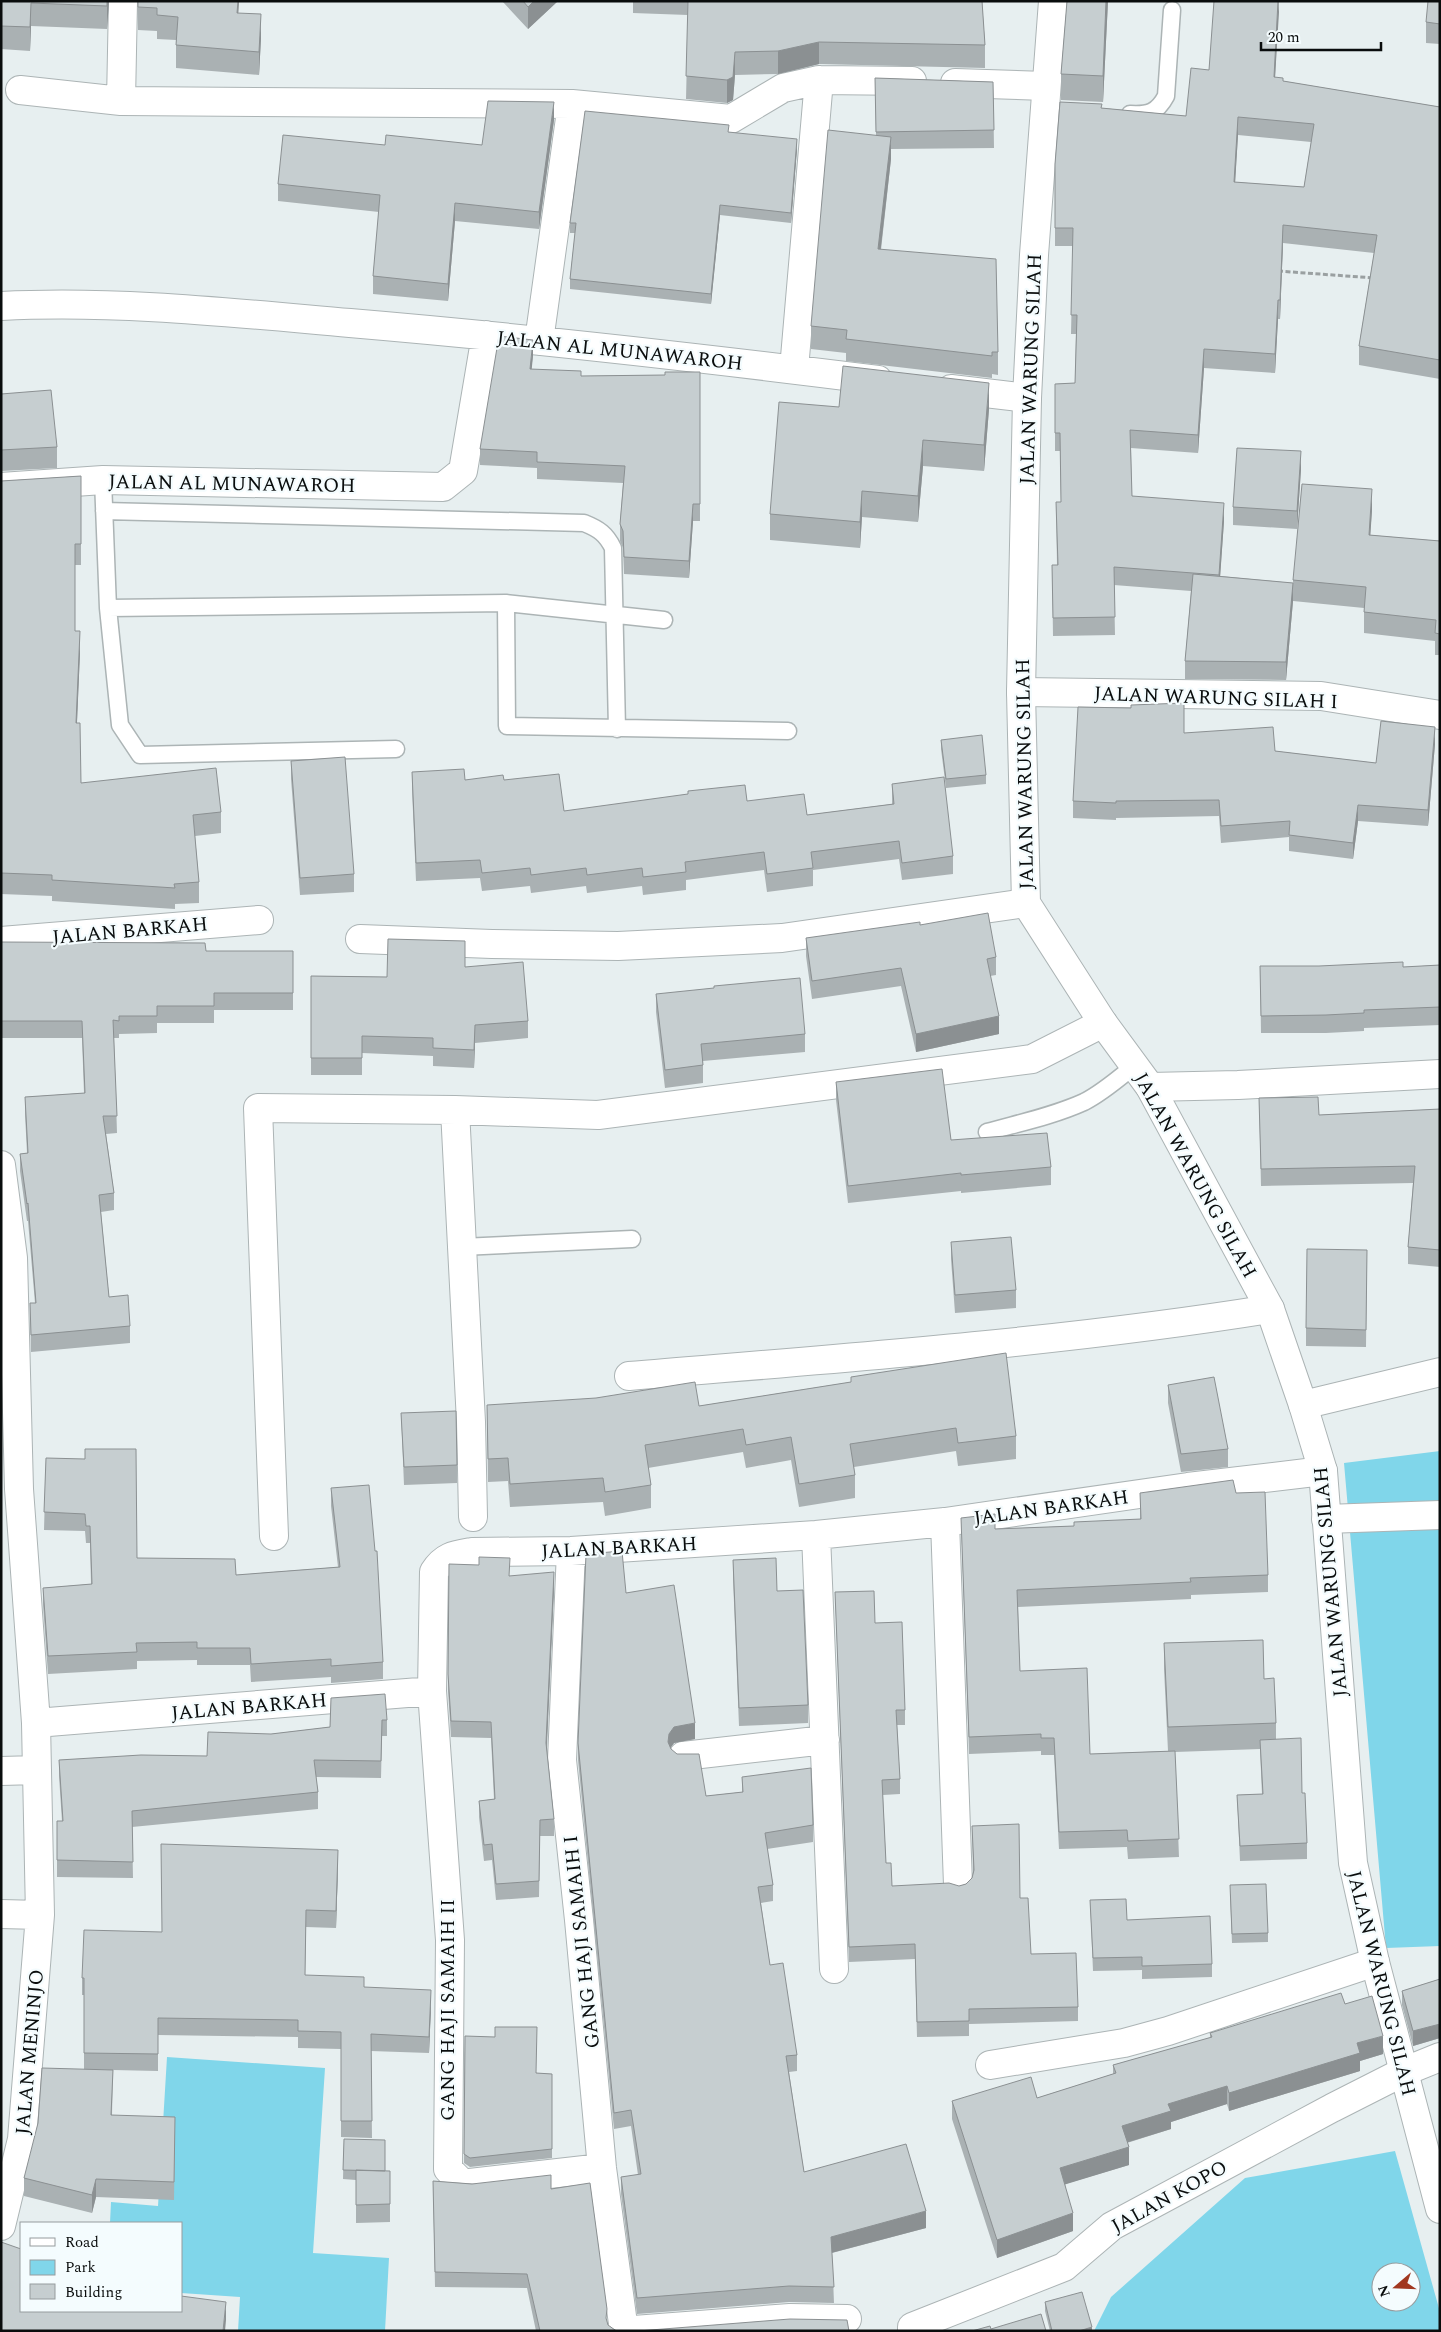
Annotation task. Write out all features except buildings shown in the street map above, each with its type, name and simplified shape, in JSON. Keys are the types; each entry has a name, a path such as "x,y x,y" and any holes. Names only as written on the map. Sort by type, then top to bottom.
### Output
{"street":[{"path":"121,101 123,1"},
{"name":"JALAN WARUNG SILAH","path":"1053,1 1050,102 1034,255 1027,398 1021,692 1026,903 1103,1023 1142,1076 1270,1309 1303,1405 1323,1471 1353,1863 1375,1962 1440,2209"},
{"path":"20,90 121,101 572,104 731,120 783,88 819,80 1050,102"},
{"path":"794,369 819,80"},
{"path":"539,341 572,104"},
{"path":"1,306 142,307 486,335"},
{"name":"JALAN AL MUNAWAROH","path":"1,487 103,480 443,488 463,471 486,335 901,382"},
{"path":"930,386 1027,398"},
{"name":"JALAN WARUNG SILAH I","path":"1021,692 1321,696 1440,715"},
{"path":"360,939 618,946 782,938 1026,903"},
{"name":"JALAN BARKAH","path":"1,941 259,920"},
{"path":"274,1536 258,1108 455,1110 598,1115 1032,1059 1103,1023"},
{"path":"1142,1076 1440,1074"},
{"path":"455,1110 471,1422 473,1517"},
{"path":"1,1166 13,1258 10,1488 36,1723 40,1915 1,1914"},
{"path":"629,1376 940,1350 1177,1324 1270,1309"},
{"path":"1303,1405 1440,1372"},
{"name":"JALAN BARKAH","path":"36,1723 432,1691 434,1572 441,1561 456,1554 472,1552 570,1551 816,1535 944,1522 1188,1487 1323,1471"},
{"path":"1326,1519 1440,1515"},
{"path":"944,1522 958,1885"},
{"path":"816,1535 834,1969"},
{"name":"GANG HAJI SAMAIH I","path":"570,1551 562,1760 580,1920 602,2168 623,2331"},
{"name":"GANG HAJI SAMAIH II","path":"432,1691 450,1940 448,2169 461,2182 470,2183 602,2168"},
{"path":"683,1756 825,1740"},
{"path":"1,1771 37,1770"},
{"name":"JALAN MENINJO","path":"6,2226 22,2139 40,1915"},
{"path":"990,2065 1097,2048 1159,2034 1375,1962"},
{"name":"JALAN KOPO","path":"912,2331 912,2327 1064,2267 1112,2226 1403,2072 1440,2058"},
{"path":"623,2331 790,2318 847,2319"}],"lane":[{"path":"1112,114 1147,115 1161,105 1166,96 1172,10"},
{"path":"103,480 108,608 120,724 140,756 396,749"},
{"path":"104,511 584,523 600,530 608,537 613,548 617,728"},
{"path":"108,608 506,603 664,620"},
{"path":"506,603 507,726 788,731"},
{"path":"987,1132 1054,1113 1084,1102 1106,1089 1142,1076"},
{"path":"462,1247 632,1239"}],"path":[{"path":"1271,271 1380,278"}],"green space":[{"path":"1440,1451 1440,1946 1386,1948 1344,1463"},
{"path":"167,2057 325,2068 313,2253 389,2258 385,2331 238,2331 240,2297 182,2293 182,2222 110,2222 111,2202 158,2206"},
{"path":"1395,2151 1440,2312 1440,2331 1094,2331 1111,2297 1245,2178"}]}
